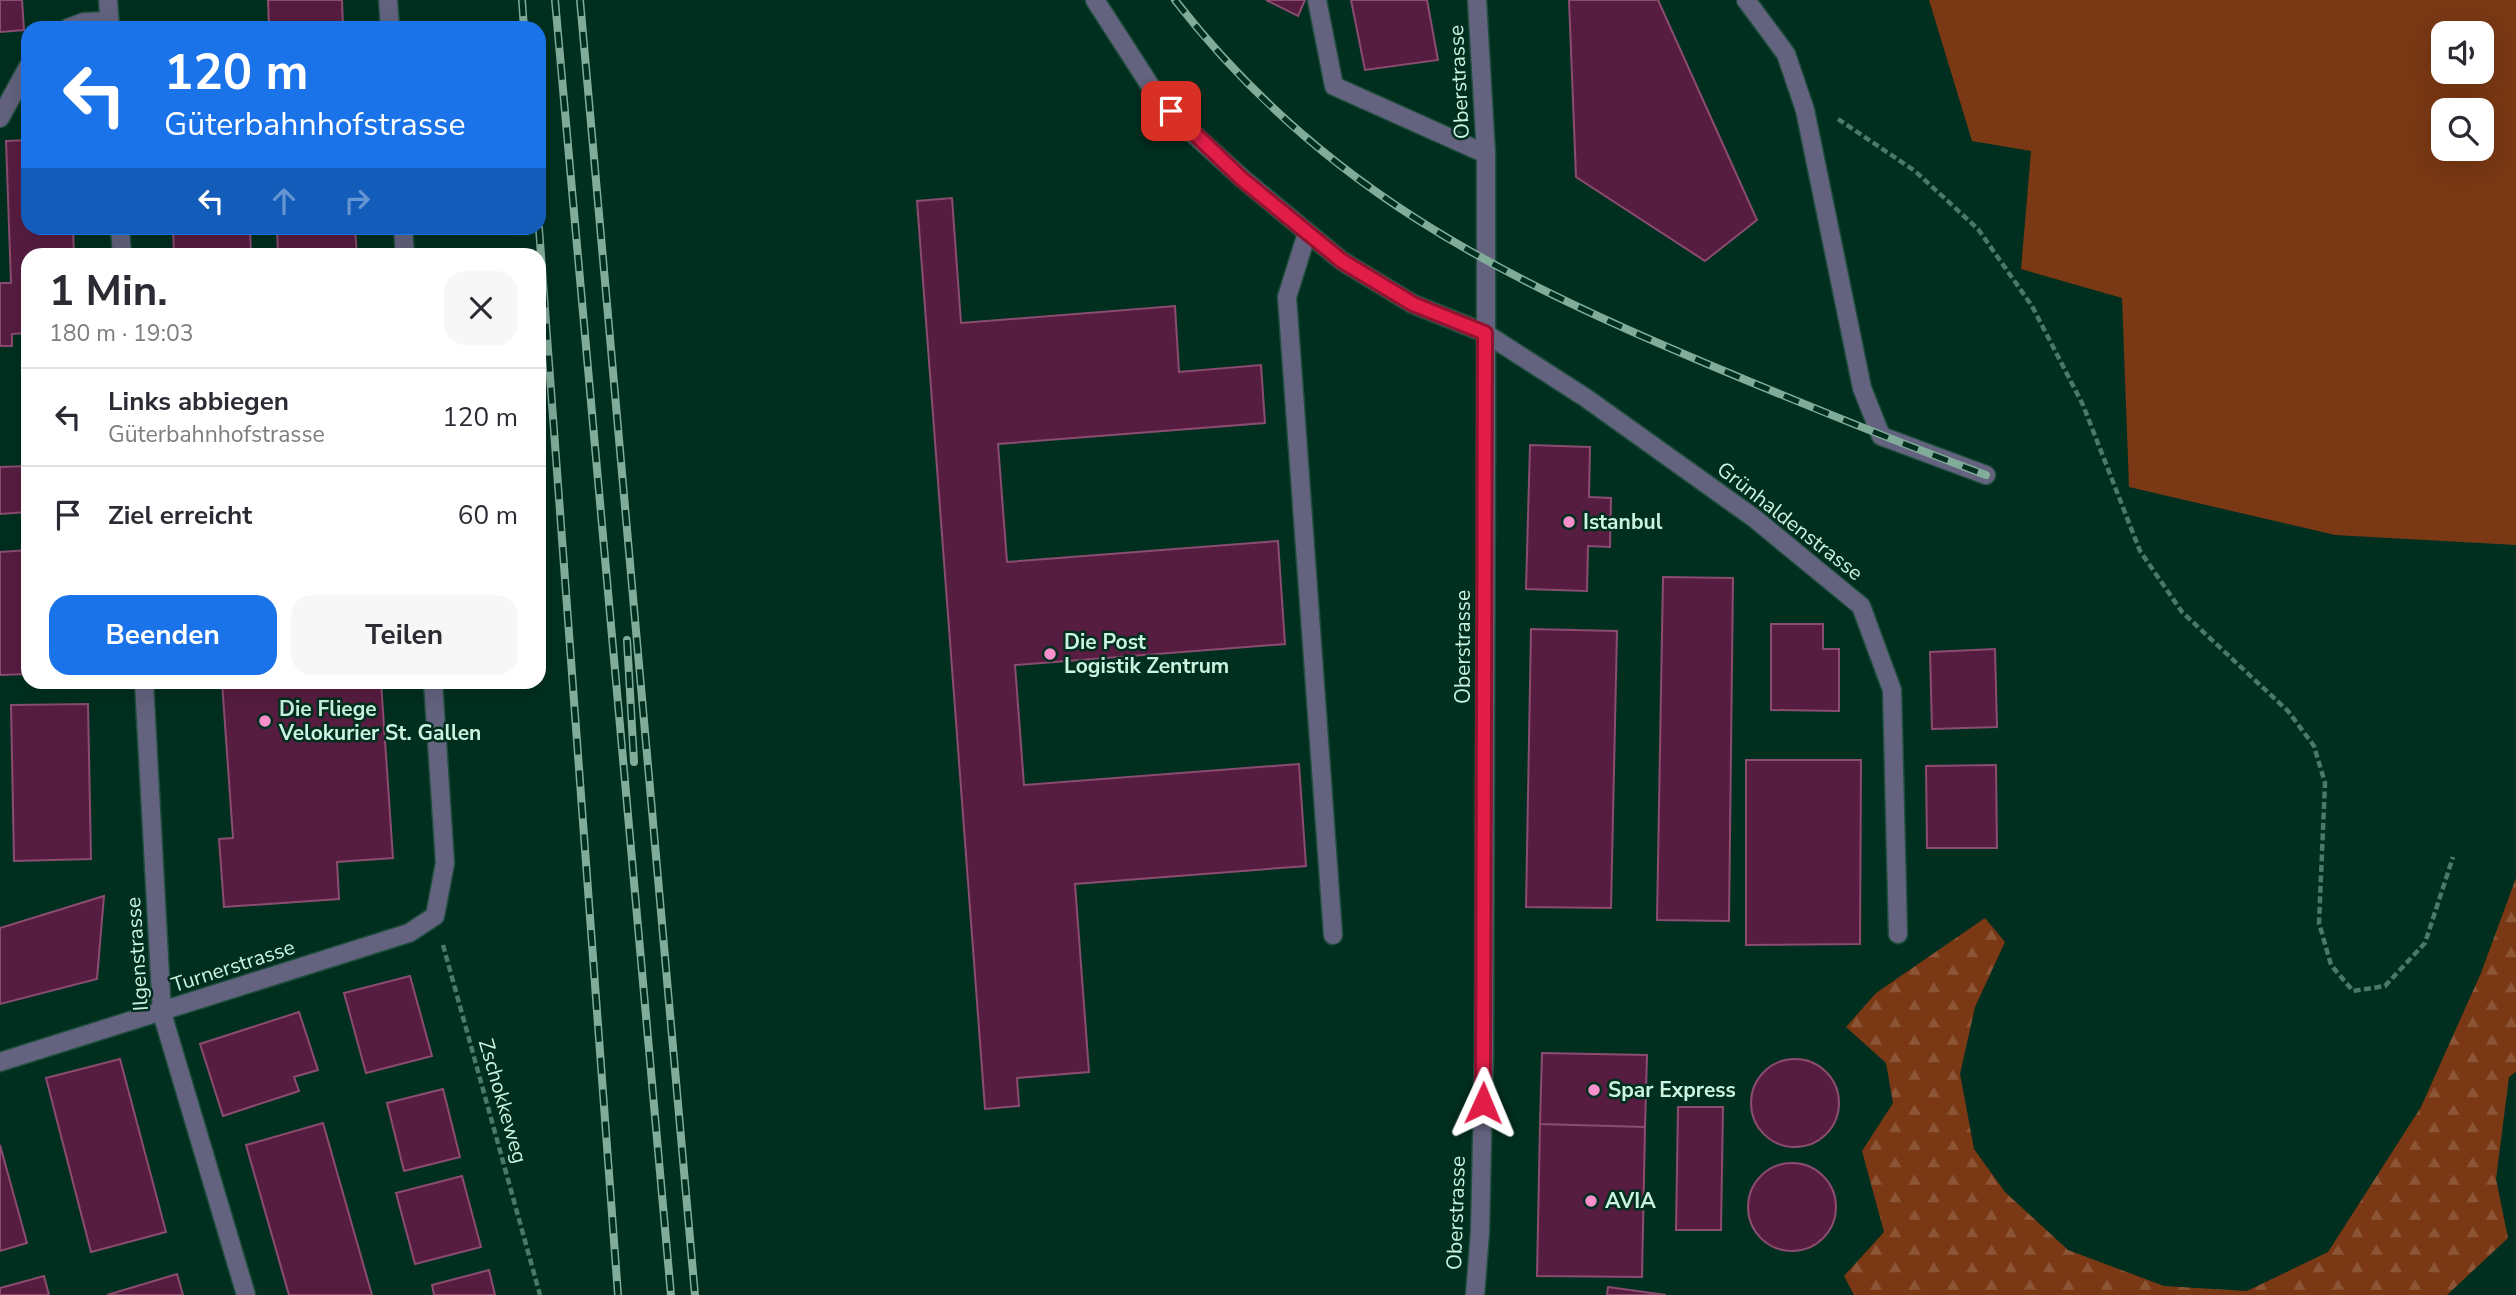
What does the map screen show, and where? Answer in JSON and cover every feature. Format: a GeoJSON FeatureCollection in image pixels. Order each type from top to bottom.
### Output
{"type":"FeatureCollection","features":[{"type":"Feature","properties":{"kind":"street"},"geometry":{"type":"LineString","coordinates":[[108,0],[110,21]]}},
{"type":"Feature","properties":{"kind":"street"},"geometry":{"type":"LineString","coordinates":[[388,0],[390,21]]}},
{"type":"Feature","properties":{"kind":"street","name":"Grünhaldenstrasse"},"geometry":{"type":"LineString","coordinates":[[1095,0],[1155,93],[1242,179],[1307,233],[1375,284],[1413,304],[1485,333],[1586,398],[1754,518],[1861,606],[1892,690],[1898,934]]}},
{"type":"Feature","properties":{"kind":"street"},"geometry":{"type":"LineString","coordinates":[[1317,0],[1334,86],[1486,154]]}},
{"type":"Feature","properties":{"kind":"street","name":"Oberstrasse"},"geometry":{"type":"LineString","coordinates":[[1475,1295],[1480,1232],[1484,1051],[1486,154],[1477,0]]}},
{"type":"Feature","properties":{"kind":"street"},"geometry":{"type":"LineString","coordinates":[[1746,0],[1786,54],[1805,110],[1862,388],[1881,436],[1986,475]]}},
{"type":"Feature","properties":{"kind":"street"},"geometry":{"type":"LineString","coordinates":[[0,118],[21,80]]}},
{"type":"Feature","properties":{"kind":"street"},"geometry":{"type":"LineString","coordinates":[[1307,233],[1287,297],[1334,935]]}},
{"type":"Feature","properties":{"kind":"street","name":"Ilgenstrasse"},"geometry":{"type":"LineString","coordinates":[[144,689],[162,1013],[246,1295]]}},
{"type":"Feature","properties":{"kind":"street"},"geometry":{"type":"LineString","coordinates":[[433,689],[445,863],[435,916]]}},
{"type":"Feature","properties":{"kind":"street","name":"Turnerstrasse"},"geometry":{"type":"LineString","coordinates":[[0,1062],[409,933],[435,916]]}},
{"type":"Feature","properties":{"kind":"path"},"geometry":{"type":"LineString","coordinates":[[1805,110],[1828,112],[1893,156],[1914,171],[1978,229],[2032,306],[2083,405],[2140,551],[2182,612],[2288,711],[2314,746],[2325,783],[2319,923],[2331,965],[2353,991],[2385,986],[2426,943],[2453,857]]}},
{"type":"Feature","properties":{"kind":"path","name":"Zschokkeweg"},"geometry":{"type":"LineString","coordinates":[[435,916],[540,1295]]}},
{"type":"Feature","properties":{"kind":"green space"},"geometry":{"type":"Polygon","coordinates":[[[1929,0],[2516,0],[2516,545],[2335,535],[2129,487],[2122,298],[2021,269],[2031,151],[1972,141],[1929,0]]]}},
{"type":"Feature","properties":{"kind":"green space"},"geometry":{"type":"Polygon","coordinates":[[[2516,878],[2516,1072],[2509,1077],[2496,1179],[2508,1238],[2447,1295],[1854,1295],[1844,1276],[1884,1232],[1862,1151],[1893,1103],[1886,1063],[1846,1027],[1876,993],[1985,918],[2005,942],[1975,1007],[1960,1074],[1974,1149],[2005,1192],[2068,1250],[2164,1286],[2247,1291],[2328,1252],[2421,1107],[2481,973],[2516,878]]]}},
{"type":"Feature","properties":{"kind":"building"},"geometry":{"type":"Polygon","coordinates":[[[0,0],[22,0],[21,30],[0,32],[0,0]]]}},
{"type":"Feature","properties":{"kind":"building"},"geometry":{"type":"Polygon","coordinates":[[[268,0],[342,0],[343,21],[269,21],[268,0]]]}},
{"type":"Feature","properties":{"kind":"building"},"geometry":{"type":"Polygon","coordinates":[[[1266,0],[1305,0],[1298,16],[1266,0]]]}},
{"type":"Feature","properties":{"kind":"building"},"geometry":{"type":"Polygon","coordinates":[[[1351,0],[1427,0],[1438,60],[1365,70],[1351,0]]]}},
{"type":"Feature","properties":{"kind":"building"},"geometry":{"type":"Polygon","coordinates":[[[1569,0],[1658,0],[1757,220],[1705,261],[1576,177],[1569,0]]]}},
{"type":"Feature","properties":{"kind":"building"},"geometry":{"type":"Polygon","coordinates":[[[21,140],[21,235],[73,235],[74,248],[21,248],[21,333],[12,334],[12,346],[0,346],[0,283],[11,283],[6,141],[21,140]]]}},
{"type":"Feature","properties":{"kind":"building","name":"Die Post Logistik Zentrum"},"geometry":{"type":"Polygon","coordinates":[[[952,198],[961,323],[1175,306],[1179,372],[1261,365],[1265,423],[998,444],[1007,562],[1278,541],[1285,644],[1015,665],[1024,785],[1299,764],[1306,866],[1075,884],[1089,1072],[1017,1078],[1019,1106],[985,1109],[917,201],[952,198]]]}},
{"type":"Feature","properties":{"kind":"building"},"geometry":{"type":"Polygon","coordinates":[[[173,235],[250,235],[251,248],[174,248],[173,235]]]}},
{"type":"Feature","properties":{"kind":"building"},"geometry":{"type":"Polygon","coordinates":[[[277,235],[356,235],[356,248],[278,248],[277,235]]]}},
{"type":"Feature","properties":{"kind":"building","name":"Istanbul"},"geometry":{"type":"Polygon","coordinates":[[[1530,445],[1590,447],[1589,497],[1611,498],[1610,547],[1588,546],[1587,591],[1526,589],[1530,445]]]}},
{"type":"Feature","properties":{"kind":"building"},"geometry":{"type":"Polygon","coordinates":[[[21,466],[21,512],[0,514],[0,467],[21,466]]]}},
{"type":"Feature","properties":{"kind":"building"},"geometry":{"type":"Polygon","coordinates":[[[21,550],[21,674],[0,675],[0,552],[21,550]]]}},
{"type":"Feature","properties":{"kind":"building"},"geometry":{"type":"Polygon","coordinates":[[[1663,577],[1733,578],[1729,921],[1657,920],[1663,577]]]}},
{"type":"Feature","properties":{"kind":"building"},"geometry":{"type":"Polygon","coordinates":[[[1771,624],[1823,624],[1823,649],[1839,649],[1839,711],[1771,710],[1771,624]]]}},
{"type":"Feature","properties":{"kind":"building"},"geometry":{"type":"Polygon","coordinates":[[[1531,629],[1617,631],[1611,908],[1526,907],[1531,629]]]}},
{"type":"Feature","properties":{"kind":"building"},"geometry":{"type":"Polygon","coordinates":[[[1995,649],[1997,727],[1932,729],[1930,652],[1995,649]]]}},
{"type":"Feature","properties":{"kind":"building"},"geometry":{"type":"Polygon","coordinates":[[[222,689],[381,689],[393,858],[337,862],[339,899],[224,907],[219,839],[233,838],[222,689]]]}},
{"type":"Feature","properties":{"kind":"building"},"geometry":{"type":"Polygon","coordinates":[[[88,704],[91,859],[14,861],[11,705],[88,704]]]}},
{"type":"Feature","properties":{"kind":"building"},"geometry":{"type":"Polygon","coordinates":[[[1746,760],[1861,760],[1860,944],[1746,945],[1746,760]]]}},
{"type":"Feature","properties":{"kind":"building"},"geometry":{"type":"Polygon","coordinates":[[[1996,765],[1997,848],[1927,848],[1926,766],[1996,765]]]}},
{"type":"Feature","properties":{"kind":"building"},"geometry":{"type":"Polygon","coordinates":[[[104,896],[97,979],[0,1004],[0,928],[104,896]]]}},
{"type":"Feature","properties":{"kind":"building"},"geometry":{"type":"Polygon","coordinates":[[[410,976],[432,1056],[366,1073],[344,993],[410,976]]]}},
{"type":"Feature","properties":{"kind":"building"},"geometry":{"type":"Polygon","coordinates":[[[299,1012],[318,1070],[294,1077],[299,1091],[223,1116],[200,1044],[299,1012]]]}},
{"type":"Feature","properties":{"kind":"building","name":"Spar Express"},"geometry":{"type":"Polygon","coordinates":[[[1542,1053],[1647,1055],[1645,1127],[1540,1124],[1542,1053]]]}},
{"type":"Feature","properties":{"kind":"building"},"geometry":{"type":"Polygon","coordinates":[[[120,1059],[166,1232],[91,1252],[46,1078],[120,1059]]]}},
{"type":"Feature","properties":{"kind":"building"},"geometry":{"type":"Polygon","coordinates":[[[1795,1059],[1812,1063],[1826,1072],[1835,1086],[1839,1103],[1835,1120],[1826,1134],[1812,1143],[1795,1147],[1778,1143],[1764,1134],[1755,1120],[1751,1103],[1755,1086],[1764,1072],[1778,1063],[1795,1059]]]}},
{"type":"Feature","properties":{"kind":"building"},"geometry":{"type":"Polygon","coordinates":[[[443,1089],[460,1157],[404,1171],[387,1103],[443,1089]]]}},
{"type":"Feature","properties":{"kind":"building"},"geometry":{"type":"Polygon","coordinates":[[[1678,1107],[1723,1107],[1721,1230],[1676,1230],[1678,1107]]]}},
{"type":"Feature","properties":{"kind":"building"},"geometry":{"type":"Polygon","coordinates":[[[323,1123],[372,1295],[289,1295],[246,1145],[323,1123]]]}},
{"type":"Feature","properties":{"kind":"building","name":"AVIA"},"geometry":{"type":"Polygon","coordinates":[[[1540,1124],[1645,1127],[1642,1277],[1537,1276],[1540,1124]]]}},
{"type":"Feature","properties":{"kind":"building"},"geometry":{"type":"Polygon","coordinates":[[[0,1145],[27,1243],[0,1251],[0,1145]]]}},
{"type":"Feature","properties":{"kind":"building"},"geometry":{"type":"Polygon","coordinates":[[[1792,1163],[1817,1170],[1829,1182],[1836,1207],[1829,1232],[1817,1244],[1792,1251],[1767,1244],[1755,1232],[1748,1207],[1755,1182],[1767,1170],[1792,1163]]]}},
{"type":"Feature","properties":{"kind":"building"},"geometry":{"type":"Polygon","coordinates":[[[462,1176],[481,1247],[415,1264],[396,1193],[462,1176]]]}},
{"type":"Feature","properties":{"kind":"building"},"geometry":{"type":"Polygon","coordinates":[[[489,1270],[495,1295],[434,1295],[432,1285],[489,1270]]]}},
{"type":"Feature","properties":{"kind":"building"},"geometry":{"type":"Polygon","coordinates":[[[177,1274],[183,1295],[107,1295],[177,1274]]]}},
{"type":"Feature","properties":{"kind":"building"},"geometry":{"type":"Polygon","coordinates":[[[44,1276],[49,1295],[0,1295],[0,1288],[44,1276]]]}},
{"type":"Feature","properties":{"kind":"building"},"geometry":{"type":"Polygon","coordinates":[[[1608,1287],[1666,1295],[1607,1295],[1608,1287]]]}},
{"type":"Feature","properties":{"kind":"railway"},"geometry":{"type":"LineString","coordinates":[[522,0],[524,21]]}},
{"type":"Feature","properties":{"kind":"railway"},"geometry":{"type":"LineString","coordinates":[[555,0],[671,1295]]}},
{"type":"Feature","properties":{"kind":"railway"},"geometry":{"type":"LineString","coordinates":[[580,0],[695,1295]]}},
{"type":"Feature","properties":{"kind":"railway"},"geometry":{"type":"LineString","coordinates":[[1175,0],[1230,65],[1289,122],[1350,173],[1415,218],[1483,258],[1628,330],[1986,475]]}},
{"type":"Feature","properties":{"kind":"railway"},"geometry":{"type":"LineString","coordinates":[[540,235],[540,248]]}},
{"type":"Feature","properties":{"kind":"railway"},"geometry":{"type":"LineString","coordinates":[[546,323],[618,1295]]}},
{"type":"Feature","properties":{"kind":"railway"},"geometry":{"type":"LineString","coordinates":[[627,640],[634,762]]}},
{"type":"Feature","properties":{"kind":"place","name":"Istanbul"},"geometry":{"type":"Point","coordinates":[1569,522]}},
{"type":"Feature","properties":{"kind":"place","name":"Die Post Logistik Zentrum"},"geometry":{"type":"Point","coordinates":[1050,654]}},
{"type":"Feature","properties":{"kind":"place","name":"Die Fliege Velokurier St. Gallen"},"geometry":{"type":"Point","coordinates":[265,721]}},
{"type":"Feature","properties":{"kind":"place","name":"Spar Express"},"geometry":{"type":"Point","coordinates":[1594,1090]}},
{"type":"Feature","properties":{"kind":"place","name":"AVIA"},"geometry":{"type":"Point","coordinates":[1591,1201]}},
{"type":"Feature","properties":{"kind":"route"},"geometry":{"type":"LineString","coordinates":[[1171,111],[1242,179],[1342,261],[1375,284],[1413,304],[1485,333],[1483,1103]]}}]}
